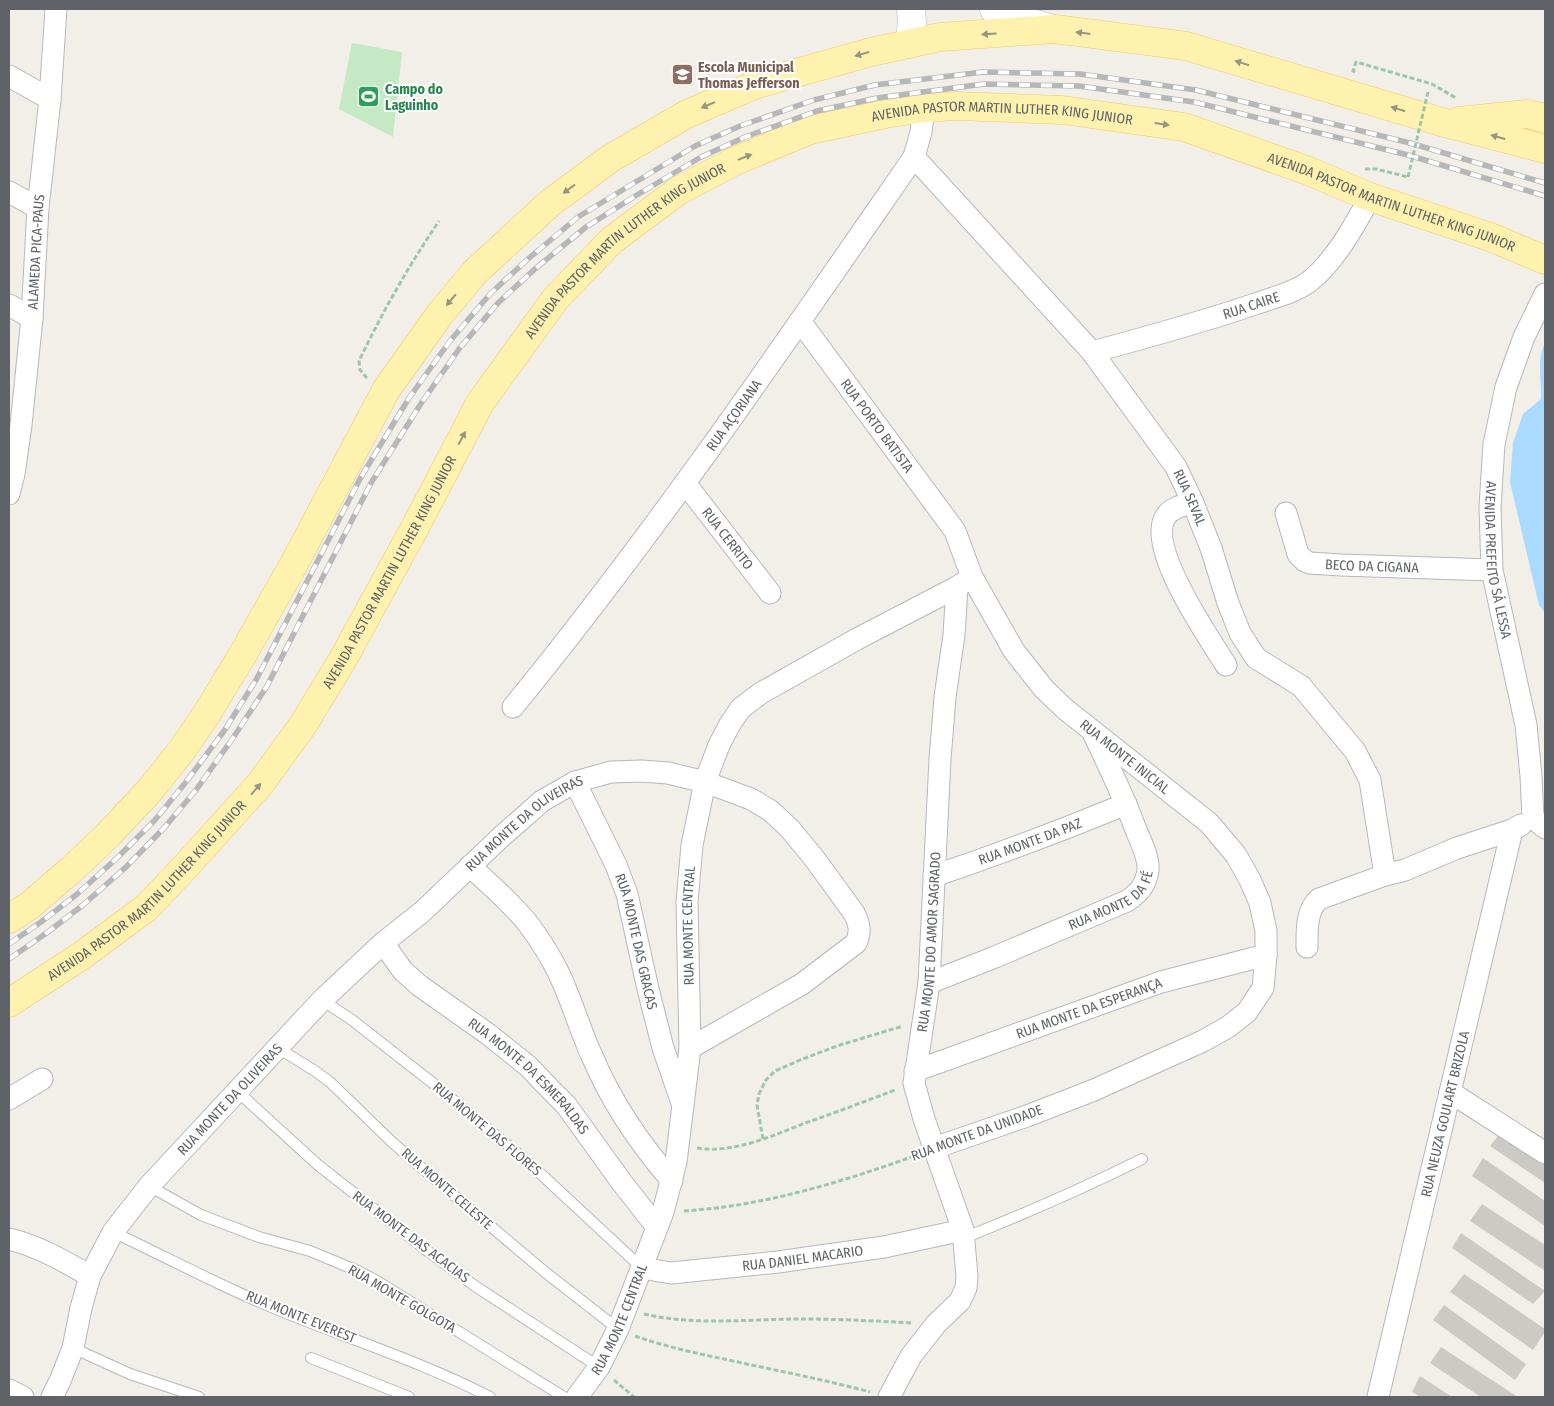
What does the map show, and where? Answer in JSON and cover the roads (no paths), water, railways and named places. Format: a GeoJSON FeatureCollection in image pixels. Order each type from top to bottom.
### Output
{"type":"FeatureCollection","features":[{"type":"Feature","properties":{"kind":"main road"},"geometry":{"type":"LineString","coordinates":[[9,919],[29,906],[72,870],[108,836],[151,789],[182,750],[243,654],[295,562],[386,390],[440,314],[475,272],[550,203],[611,158],[687,114],[757,84],[870,52],[940,38],[1055,29],[1186,46],[1445,123],[1545,149]]}},
{"type":"Feature","properties":{"kind":"main road","name":"AVENIDA PASTOR MARTIN LUTHER KING JUNIOR"},"geometry":{"type":"LineString","coordinates":[[9,1002],[81,956],[146,908],[260,784],[303,725],[343,659],[420,520],[480,403],[556,298],[612,240],[678,191],[733,162],[810,130],[885,114],[924,108],[956,106],[1062,110],[1184,127],[1306,170],[1370,197],[1490,238],[1545,260]]}},
{"type":"Feature","properties":{"kind":"main road"},"geometry":{"type":"LineString","coordinates":[[1445,123],[1527,114],[1545,118]]}},
{"type":"Feature","properties":{"kind":"street","name":"ALAMEDA PICA-PAUS"},"geometry":{"type":"LineString","coordinates":[[9,494],[14,474],[15,421],[32,318],[38,208],[50,99],[56,9]]}},
{"type":"Feature","properties":{"kind":"street"},"geometry":{"type":"LineString","coordinates":[[909,44],[912,23],[910,9]]}},
{"type":"Feature","properties":{"kind":"street"},"geometry":{"type":"LineString","coordinates":[[994,9],[1025,21],[1055,29]]}},
{"type":"Feature","properties":{"kind":"street"},"geometry":{"type":"LineString","coordinates":[[9,76],[50,99]]}},
{"type":"Feature","properties":{"kind":"street","name":"RUA AÇORIANA"},"geometry":{"type":"LineString","coordinates":[[513,707],[567,641],[685,483],[914,157],[924,108]]}},
{"type":"Feature","properties":{"kind":"street","name":"RUA SEVAL"},"geometry":{"type":"LineString","coordinates":[[914,157],[1092,352],[1176,467],[1211,548],[1228,603],[1240,632],[1256,658],[1301,686],[1355,751],[1370,780],[1385,874]]}},
{"type":"Feature","properties":{"kind":"street"},"geometry":{"type":"LineString","coordinates":[[9,192],[38,208]]}},
{"type":"Feature","properties":{"kind":"street","name":"RUA CAIRE"},"geometry":{"type":"LineString","coordinates":[[1092,352],[1229,314],[1289,292],[1310,281],[1330,260],[1354,228],[1370,197]]}},
{"type":"Feature","properties":{"kind":"street","name":"AVENIDA PREFEITO SÁ LESSA"},"geometry":{"type":"LineString","coordinates":[[1539,823],[1531,776],[1526,725],[1492,570],[1490,507],[1494,444],[1506,387],[1524,337],[1545,294]]}},
{"type":"Feature","properties":{"kind":"street"},"geometry":{"type":"LineString","coordinates":[[9,305],[32,318]]}},
{"type":"Feature","properties":{"kind":"street","name":"RUA PORTO BATISTA"},"geometry":{"type":"LineString","coordinates":[[800,321],[955,531]]}},
{"type":"Feature","properties":{"kind":"street","name":"RUA CERRITO"},"geometry":{"type":"LineString","coordinates":[[685,483],[770,593]]}},
{"type":"Feature","properties":{"kind":"street"},"geometry":{"type":"LineString","coordinates":[[1193,503],[1168,512],[1164,518],[1161,537],[1165,555],[1191,610],[1226,665]]}},
{"type":"Feature","properties":{"kind":"street","name":"BECO DA CIGANA"},"geometry":{"type":"LineString","coordinates":[[1286,513],[1298,554],[1310,563],[1341,566],[1492,570]]}},
{"type":"Feature","properties":{"kind":"street","name":"RUA MONTE INICIAL"},"geometry":{"type":"LineString","coordinates":[[955,531],[964,582],[1044,689],[1065,709],[1208,823],[1236,855],[1260,903],[1266,931],[1263,988]]}},
{"type":"Feature","properties":{"kind":"street","name":"RUA MONTE CENTRAL"},"geometry":{"type":"LineString","coordinates":[[577,1397],[599,1367],[622,1320],[672,1180],[679,1144],[690,1048],[688,902],[692,845],[705,782],[730,724],[741,708],[761,692],[964,582]]}},
{"type":"Feature","properties":{"kind":"street","name":"RUA MONTE DO AMOR SAGRADO"},"geometry":{"type":"LineString","coordinates":[[883,1396],[936,1324],[960,1300],[966,1288],[967,1260],[963,1234],[924,1119],[915,1077],[928,983],[940,759],[946,697],[954,635],[964,582]]}},
{"type":"Feature","properties":{"kind":"street","name":"RUA MONTE DA FÉ"},"geometry":{"type":"LineString","coordinates":[[928,983],[1080,922],[1127,901],[1145,883],[1148,868],[1145,853],[1126,804],[1092,729]]}},
{"type":"Feature","properties":{"kind":"street","name":"RUA MONTE DA OLIVEIRAS"},"geometry":{"type":"LineString","coordinates":[[52,1397],[73,1348],[90,1276],[113,1232],[148,1186],[322,1000],[383,943],[422,912],[542,801],[575,782],[611,772],[642,771],[668,773],[705,782],[751,799],[771,810],[784,823],[814,858],[859,923],[860,934],[856,943],[802,984],[690,1048]]}},
{"type":"Feature","properties":{"kind":"street","name":"RUA MONTE DAS GRACAS"},"geometry":{"type":"LineString","coordinates":[[575,782],[616,865],[627,894],[663,1048],[684,1107]]}},
{"type":"Feature","properties":{"kind":"street","name":"RUA MONTE DA PAZ"},"geometry":{"type":"LineString","coordinates":[[934,876],[1067,829],[1126,804]]}},
{"type":"Feature","properties":{"kind":"street"},"geometry":{"type":"LineString","coordinates":[[1306,947],[1310,912],[1319,899],[1385,874],[1405,870],[1457,848],[1539,823]]}},
{"type":"Feature","properties":{"kind":"street","name":"RUA NEUZA GOULART BRIZOLA"},"geometry":{"type":"LineString","coordinates":[[1378,1397],[1512,830]]}},
{"type":"Feature","properties":{"kind":"street"},"geometry":{"type":"LineString","coordinates":[[470,866],[506,899],[530,926],[555,965],[591,1054],[612,1098],[653,1160],[672,1180]]}},
{"type":"Feature","properties":{"kind":"street","name":"RUA MONTE DA ESMERALDAS"},"geometry":{"type":"LineString","coordinates":[[383,943],[403,970],[420,986],[488,1034],[528,1066],[566,1105],[623,1184],[659,1219]]}},
{"type":"Feature","properties":{"kind":"street","name":"RUA MONTE DA ESPERANÇA"},"geometry":{"type":"LineString","coordinates":[[915,1077],[1161,982],[1266,955]]}},
{"type":"Feature","properties":{"kind":"street","name":"RUA MONTE DA UNIDADE"},"geometry":{"type":"LineString","coordinates":[[934,1148],[1027,1116],[1085,1093],[1203,1041],[1228,1027],[1247,1012],[1263,988]]}},
{"type":"Feature","properties":{"kind":"street"},"geometry":{"type":"LineString","coordinates":[[9,1099],[42,1079]]}},
{"type":"Feature","properties":{"kind":"street"},"geometry":{"type":"LineString","coordinates":[[1450,1092],[1545,1153]]}},
{"type":"Feature","properties":{"kind":"street","name":"RUA DANIEL MACARIO"},"geometry":{"type":"LineString","coordinates":[[642,1268],[671,1273],[778,1262],[963,1234]]}},
{"type":"Feature","properties":{"kind":"street"},"geometry":{"type":"LineString","coordinates":[[9,1239],[25,1243],[55,1256],[90,1276]]}},
{"type":"Feature","properties":{"kind":"street"},"geometry":{"type":"LineString","coordinates":[[9,1390],[23,1397]]}},
{"type":"Feature","properties":{"kind":"lane","name":"RUA MONTE DAS FLORES"},"geometry":{"type":"LineString","coordinates":[[322,1000],[352,1020],[434,1084],[528,1162],[642,1268]]}},
{"type":"Feature","properties":{"kind":"lane","name":"RUA MONTE CELESTE"},"geometry":{"type":"LineString","coordinates":[[278,1048],[330,1082],[393,1143],[544,1272],[622,1320]]}},
{"type":"Feature","properties":{"kind":"lane","name":"RUA MONTE DAS ACACIAS"},"geometry":{"type":"LineString","coordinates":[[237,1091],[318,1165],[429,1252],[475,1286],[599,1367]]}},
{"type":"Feature","properties":{"kind":"lane","name":"RUA DANIEL MACARIO"},"geometry":{"type":"LineString","coordinates":[[963,1234],[1053,1201],[1142,1159]]}},
{"type":"Feature","properties":{"kind":"lane","name":"RUA MONTE GOLGOTA"},"geometry":{"type":"LineString","coordinates":[[148,1186],[201,1214],[259,1236],[310,1251],[358,1271],[564,1397]]}},
{"type":"Feature","properties":{"kind":"lane","name":"RUA MONTE EVEREST"},"geometry":{"type":"LineString","coordinates":[[113,1232],[261,1302],[407,1358],[490,1397]]}},
{"type":"Feature","properties":{"kind":"lane"},"geometry":{"type":"LineString","coordinates":[[73,1348],[130,1374],[199,1397]]}},
{"type":"Feature","properties":{"kind":"lane"},"geometry":{"type":"LineString","coordinates":[[311,1358],[409,1397]]}},
{"type":"Feature","properties":{"kind":"water"},"geometry":{"type":"Polygon","coordinates":[[[1545,343],[1545,613],[1539,605],[1510,482],[1513,443],[1523,414],[1541,399],[1540,363],[1545,343]]]}},
{"type":"Feature","properties":{"kind":"railway"},"geometry":{"type":"LineString","coordinates":[[9,944],[76,895],[117,858],[155,820],[224,731],[256,680],[361,477],[409,398],[450,341],[490,294],[578,217],[695,146],[740,126],[814,100],[875,85],[983,72],[1080,74],[1196,90],[1410,143],[1545,183]]}},
{"type":"Feature","properties":{"kind":"railway"},"geometry":{"type":"LineString","coordinates":[[9,959],[83,905],[126,867],[164,828],[196,790],[267,686],[371,483],[420,405],[459,349],[498,303],[536,268],[586,227],[701,157],[745,137],[817,111],[877,98],[984,84],[1079,86],[1194,102],[1408,155],[1545,196]]}},
{"type":"Feature","properties":{"kind":"place","name":"Escola Municipal Thomas Jefferson"},"geometry":{"type":"Point","coordinates":[682,75]}},
{"type":"Feature","properties":{"kind":"place","name":"Campo do Laguinho"},"geometry":{"type":"Point","coordinates":[369,97]}}]}
